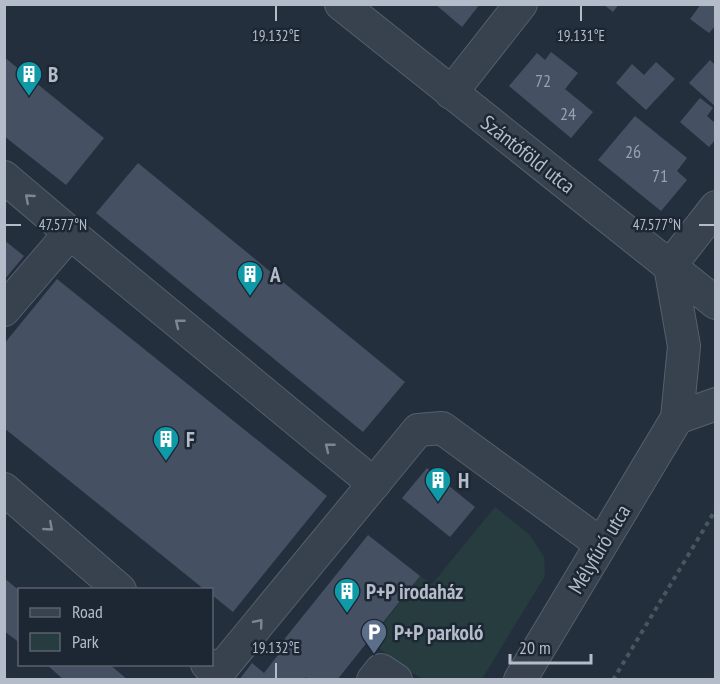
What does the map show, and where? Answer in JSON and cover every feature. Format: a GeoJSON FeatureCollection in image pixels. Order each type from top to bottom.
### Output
{"type":"FeatureCollection","features":[{"type":"Feature","properties":{"kind":"street","name":"Szántóföld utca"},"geometry":{"type":"LineString","coordinates":[[341,4],[716,303]]}},
{"type":"Feature","properties":{"kind":"street"},"geometry":{"type":"LineString","coordinates":[[451,93],[521,4]]}},
{"type":"Feature","properties":{"kind":"street"},"geometry":{"type":"LineString","coordinates":[[4,177],[374,484]]}},
{"type":"Feature","properties":{"kind":"street"},"geometry":{"type":"LineString","coordinates":[[670,266],[716,207]]}},
{"type":"Feature","properties":{"kind":"street"},"geometry":{"type":"LineString","coordinates":[[4,310],[70,233]]}},
{"type":"Feature","properties":{"kind":"street","name":"Mélyfúró utca"},"geometry":{"type":"LineString","coordinates":[[520,680],[677,418],[684,346],[670,266]]}},
{"type":"Feature","properties":{"kind":"street"},"geometry":{"type":"LineString","coordinates":[[677,418],[716,404]]}},
{"type":"Feature","properties":{"kind":"street"},"geometry":{"type":"LineString","coordinates":[[212,673],[418,430],[442,428],[601,544]]}},
{"type":"Feature","properties":{"kind":"street"},"geometry":{"type":"LineString","coordinates":[[4,489],[118,588]]}},
{"type":"Feature","properties":{"kind":"street"},"geometry":{"type":"LineString","coordinates":[[373,680],[381,670],[396,680]]}},
{"type":"Feature","properties":{"kind":"path"},"geometry":{"type":"LineString","coordinates":[[613,680],[716,509]]}},
{"type":"Feature","properties":{"kind":"green space"},"geometry":{"type":"Polygon","coordinates":[[[495,507],[529,534],[544,557],[545,576],[482,679],[423,679],[407,670],[370,641],[420,576],[432,584],[495,507]]]}},
{"type":"Feature","properties":{"kind":"building"},"geometry":{"type":"Polygon","coordinates":[[[435,4],[480,4],[462,27],[435,4]]]}},
{"type":"Feature","properties":{"kind":"building"},"geometry":{"type":"Polygon","coordinates":[[[603,4],[619,4],[613,12],[603,4]]]}},
{"type":"Feature","properties":{"kind":"building"},"geometry":{"type":"Polygon","coordinates":[[[701,4],[716,4],[716,25],[709,33],[690,19],[701,4]]]}},
{"type":"Feature","properties":{"kind":"building"},"geometry":{"type":"Polygon","coordinates":[[[551,52],[578,73],[565,89],[593,112],[571,138],[509,86],[537,53],[545,60],[551,52]]]}},
{"type":"Feature","properties":{"kind":"building","name":"B"},"geometry":{"type":"Polygon","coordinates":[[[4,57],[104,138],[66,185],[4,136],[4,57]]]}},
{"type":"Feature","properties":{"kind":"building"},"geometry":{"type":"Polygon","coordinates":[[[710,60],[716,66],[716,107],[689,83],[710,60]]]}},
{"type":"Feature","properties":{"kind":"building"},"geometry":{"type":"Polygon","coordinates":[[[656,62],[675,79],[646,110],[616,83],[632,64],[644,75],[656,62]]]}},
{"type":"Feature","properties":{"kind":"building"},"geometry":{"type":"Polygon","coordinates":[[[700,98],[713,108],[707,116],[716,124],[716,139],[709,147],[680,122],[700,98]]]}},
{"type":"Feature","properties":{"kind":"building"},"geometry":{"type":"Polygon","coordinates":[[[635,116],[687,158],[677,171],[687,180],[661,211],[598,160],[635,116]]]}},
{"type":"Feature","properties":{"kind":"building","name":"A"},"geometry":{"type":"Polygon","coordinates":[[[138,163],[405,382],[363,432],[96,213],[138,163]]]}},
{"type":"Feature","properties":{"kind":"building"},"geometry":{"type":"Polygon","coordinates":[[[4,240],[24,256],[4,280],[4,240]]]}},
{"type":"Feature","properties":{"kind":"building","name":"F"},"geometry":{"type":"Polygon","coordinates":[[[57,279],[327,496],[233,612],[213,596],[213,588],[203,588],[4,428],[4,344],[57,279]]]}},
{"type":"Feature","properties":{"kind":"building","name":"H"},"geometry":{"type":"Polygon","coordinates":[[[427,468],[475,507],[450,537],[402,498],[427,468]]]}},
{"type":"Feature","properties":{"kind":"building","name":"P+P irodaház"},"geometry":{"type":"Polygon","coordinates":[[[368,535],[420,576],[337,680],[309,680],[306,677],[304,680],[239,680],[252,663],[264,673],[278,655],[274,652],[368,535]]]}},
{"type":"Feature","properties":{"kind":"building"},"geometry":{"type":"Polygon","coordinates":[[[4,578],[18,589],[18,642],[4,631],[4,578]]]}},
{"type":"Feature","properties":{"kind":"building"},"geometry":{"type":"Polygon","coordinates":[[[48,666],[111,666],[128,680],[64,680],[48,666]]]}},
{"type":"Feature","properties":{"kind":"place","name":"B"},"geometry":{"type":"Point","coordinates":[29,97]}},
{"type":"Feature","properties":{"kind":"place","name":"A"},"geometry":{"type":"Point","coordinates":[250,297]}},
{"type":"Feature","properties":{"kind":"place","name":"F"},"geometry":{"type":"Point","coordinates":[166,462]}},
{"type":"Feature","properties":{"kind":"place","name":"H"},"geometry":{"type":"Point","coordinates":[438,503]}},
{"type":"Feature","properties":{"kind":"place","name":"P+P irodaház"},"geometry":{"type":"Point","coordinates":[347,614]}},
{"type":"Feature","properties":{"kind":"place","name":"P+P parkoló"},"geometry":{"type":"Point","coordinates":[374,655]}}]}
